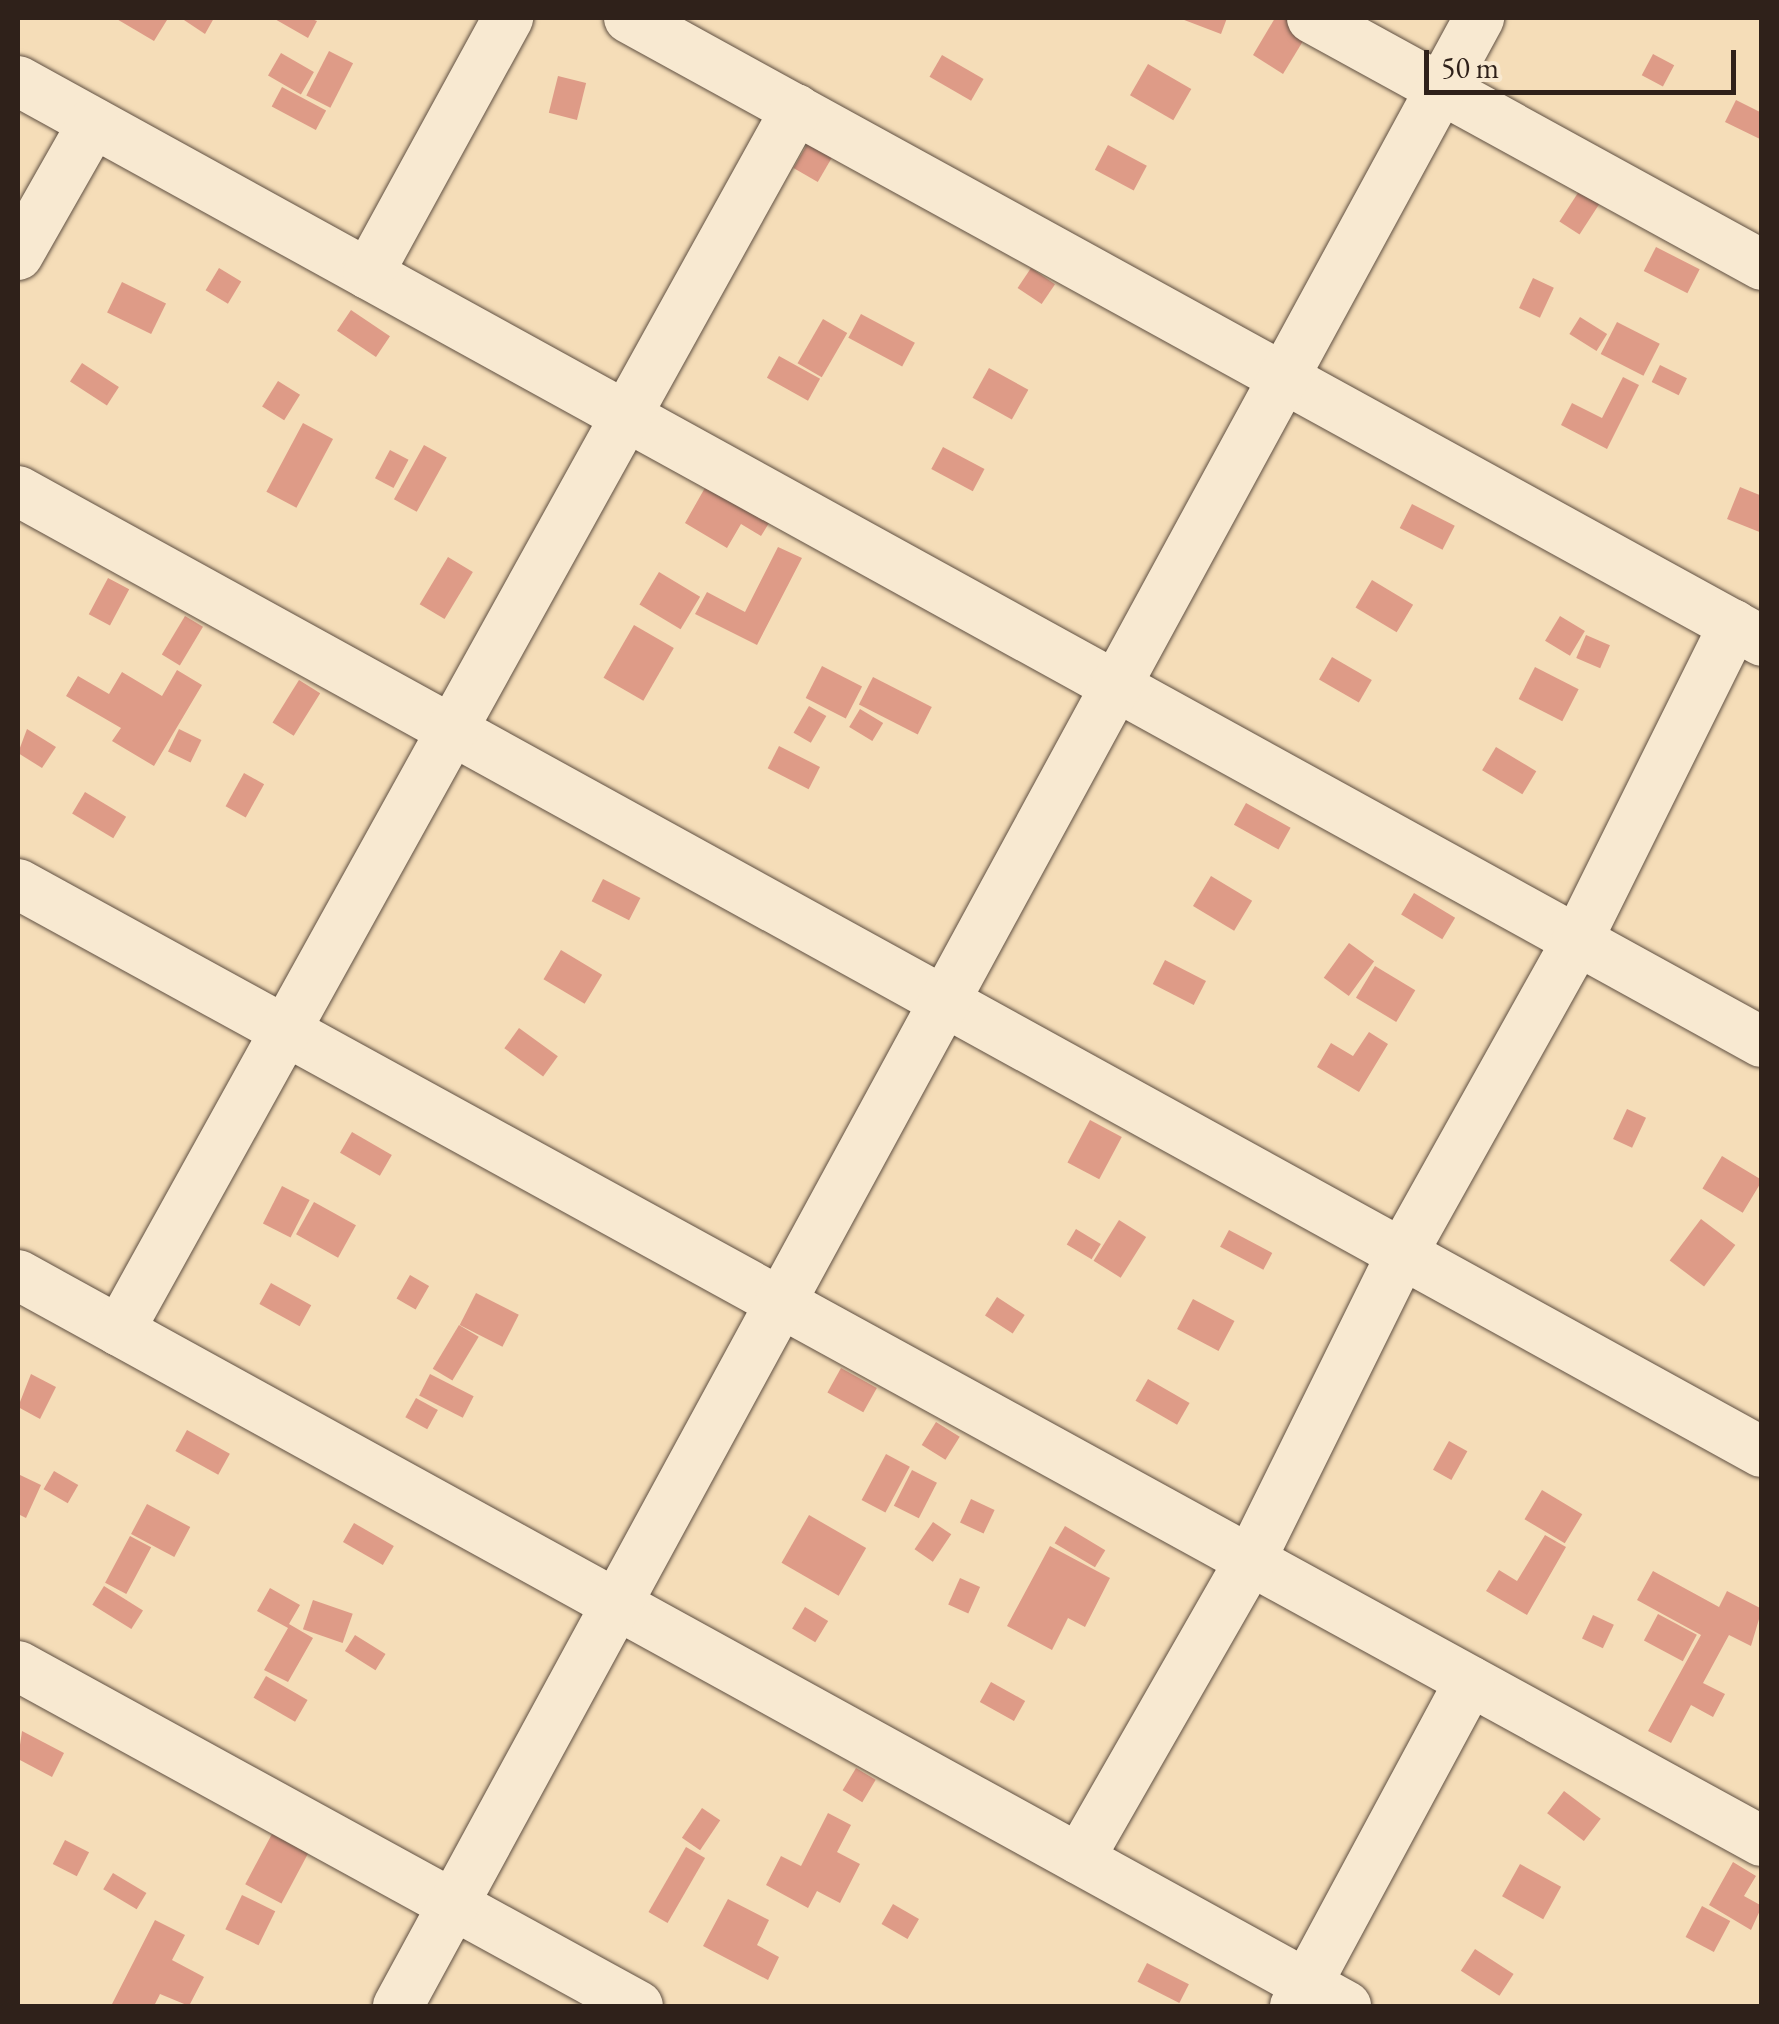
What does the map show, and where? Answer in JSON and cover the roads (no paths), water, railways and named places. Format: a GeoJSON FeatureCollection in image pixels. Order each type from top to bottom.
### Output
{"type":"FeatureCollection","features":[{"type":"Feature","properties":{"kind":"street"},"geometry":{"type":"LineString","coordinates":[[368,274],[508,18]]}},
{"type":"Feature","properties":{"kind":"street"},"geometry":{"type":"LineString","coordinates":[[629,18],[1748,633],[1402,1254],[1250,1561],[1079,1859]]}},
{"type":"Feature","properties":{"kind":"street"},"geometry":{"type":"LineString","coordinates":[[1312,18],[1762,265]]}},
{"type":"Feature","properties":{"kind":"street"},"geometry":{"type":"LineString","coordinates":[[398,2006],[944,1001],[1119,688],[1283,377],[1480,18]]}},
{"type":"Feature","properties":{"kind":"street"},"geometry":{"type":"LineString","coordinates":[[18,81],[1762,1042]]}},
{"type":"Feature","properties":{"kind":"street"},"geometry":{"type":"LineString","coordinates":[[119,1331],[796,110]]}},
{"type":"Feature","properties":{"kind":"street"},"geometry":{"type":"LineString","coordinates":[[18,255],[93,123]]}},
{"type":"Feature","properties":{"kind":"street"},"geometry":{"type":"LineString","coordinates":[[18,491],[1762,1452]]}},
{"type":"Feature","properties":{"kind":"street"},"geometry":{"type":"LineString","coordinates":[[21,894],[285,1030],[1762,1841]]}},
{"type":"Feature","properties":{"kind":"street"},"geometry":{"type":"LineString","coordinates":[[18,1275],[1079,1859],[1316,1999],[1470,1681]]}},
{"type":"Feature","properties":{"kind":"street"},"geometry":{"type":"LineString","coordinates":[[18,1666],[638,2006]]}}]}
